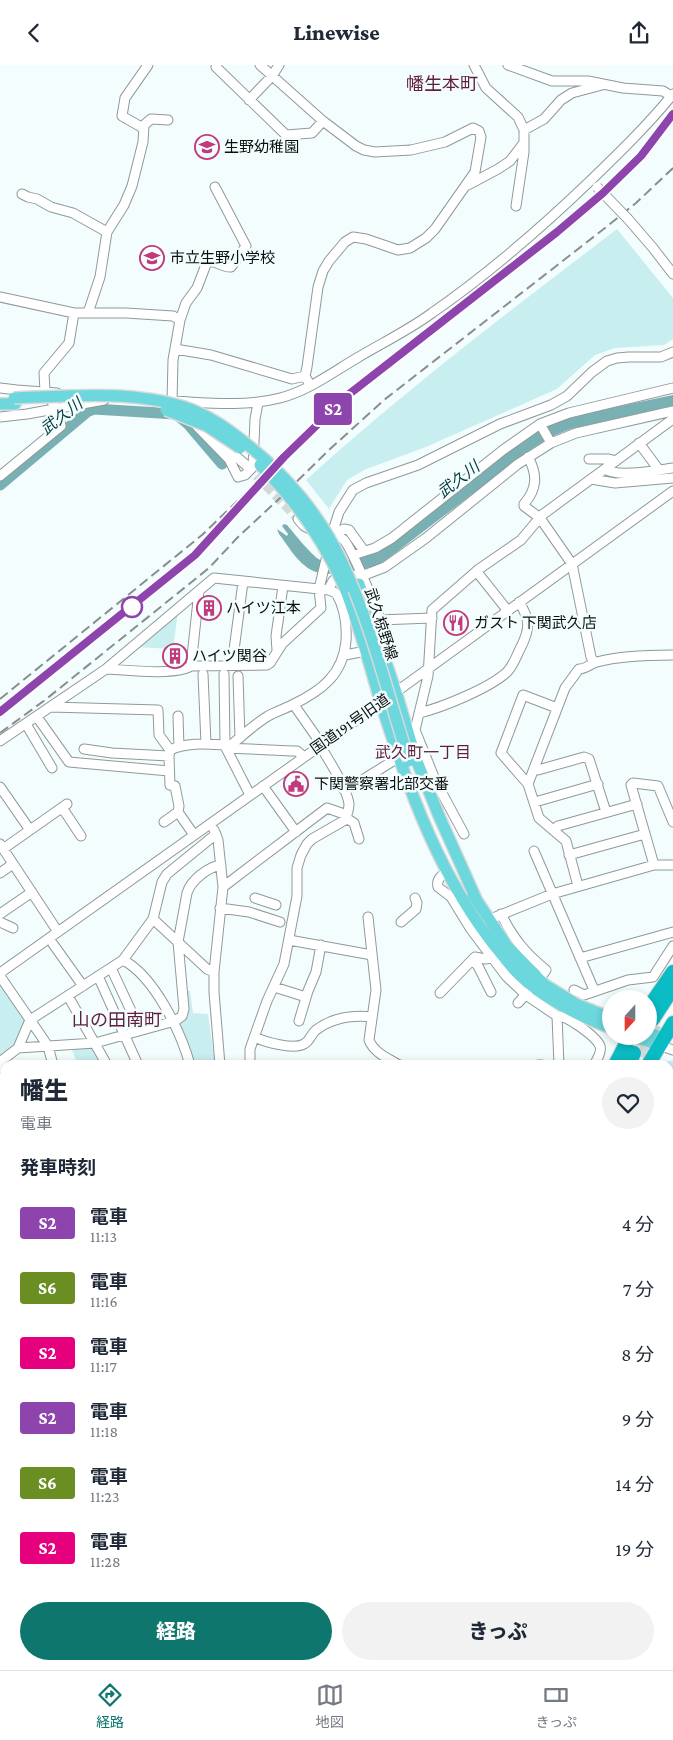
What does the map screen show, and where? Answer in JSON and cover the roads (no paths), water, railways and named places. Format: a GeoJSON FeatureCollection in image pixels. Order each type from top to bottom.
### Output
{"type":"FeatureCollection","features":[{"type":"Feature","properties":{"kind":"highway"},"geometry":{"type":"LineString","coordinates":[[639,1060],[665,1041],[659,1018],[673,972]]}},
{"type":"Feature","properties":{"kind":"highway"},"geometry":{"type":"LineString","coordinates":[[659,1018],[673,989]]}},
{"type":"Feature","properties":{"kind":"highway"},"geometry":{"type":"LineString","coordinates":[[659,1018],[673,1004]]}},
{"type":"Feature","properties":{"kind":"highway"},"geometry":{"type":"LineString","coordinates":[[618,1060],[626,1045]]}},
{"type":"Feature","properties":{"kind":"main road"},"geometry":{"type":"LineString","coordinates":[[76,399],[138,394],[162,396],[191,403],[227,420],[267,451],[304,489],[361,577],[396,692],[412,731],[416,759],[477,901]]}},
{"type":"Feature","properties":{"kind":"main road","name":"武久椋野線"},"geometry":{"type":"LineString","coordinates":[[0,397],[15,401]]}},
{"type":"Feature","properties":{"kind":"main road","name":"武久椋野線"},"geometry":{"type":"LineString","coordinates":[[0,404],[15,401],[76,399],[133,402],[184,411],[206,420],[243,441],[292,487],[320,523],[340,559],[362,612],[409,761],[442,844],[497,957],[560,1005],[602,1025]]}},
{"type":"Feature","properties":{"kind":"main road"},"geometry":{"type":"LineString","coordinates":[[76,399],[133,405],[167,411],[197,421],[231,441],[256,461],[293,500],[320,538],[344,588],[412,790],[448,871],[497,957]]}},
{"type":"Feature","properties":{"kind":"main road","name":"武久椋野線"},"geometry":{"type":"LineString","coordinates":[[442,844],[466,887],[515,955],[545,985],[576,1004],[602,1014]]}},
{"type":"Feature","properties":{"kind":"street"},"geometry":{"type":"LineString","coordinates":[[143,128],[122,117],[125,98],[148,65]]}},
{"type":"Feature","properties":{"kind":"street"},"geometry":{"type":"LineString","coordinates":[[216,65],[286,135],[312,133],[323,121]]}},
{"type":"Feature","properties":{"kind":"street"},"geometry":{"type":"LineString","coordinates":[[260,65],[323,121],[364,150],[402,152],[445,142],[474,127],[479,131],[481,137],[475,172],[468,185],[435,229],[419,243],[410,248],[394,250],[366,239],[353,237],[338,249],[323,271],[318,287],[308,367],[305,375],[310,385]]}},
{"type":"Feature","properties":{"kind":"street"},"geometry":{"type":"LineString","coordinates":[[249,100],[272,76],[279,65]]}},
{"type":"Feature","properties":{"kind":"street"},"geometry":{"type":"LineString","coordinates":[[474,65],[486,88],[518,117],[524,130],[524,152],[516,206]]}},
{"type":"Feature","properties":{"kind":"street"},"geometry":{"type":"LineString","coordinates":[[0,387],[95,398],[233,404],[258,403],[294,393],[310,385],[437,310],[494,267],[594,184],[672,95],[663,91],[623,89],[588,81],[552,81],[508,65]]}},
{"type":"Feature","properties":{"kind":"street"},"geometry":{"type":"LineString","coordinates":[[524,130],[544,119],[561,100],[572,93],[602,85]]}},
{"type":"Feature","properties":{"kind":"street"},"geometry":{"type":"LineString","coordinates":[[88,313],[100,277],[107,232],[124,205],[132,186],[143,142],[143,128],[148,120],[168,119]]}},
{"type":"Feature","properties":{"kind":"street"},"geometry":{"type":"LineString","coordinates":[[468,185],[510,161],[523,144]]}},
{"type":"Feature","properties":{"kind":"street"},"geometry":{"type":"LineString","coordinates":[[594,184],[628,219],[673,274]]}},
{"type":"Feature","properties":{"kind":"street"},"geometry":{"type":"LineString","coordinates":[[215,187],[246,246],[231,267],[213,261],[207,262],[197,288],[186,303],[180,320],[172,367],[172,401],[223,452],[229,459],[238,477],[245,475],[253,467],[255,419],[258,403]]}},
{"type":"Feature","properties":{"kind":"street"},"geometry":{"type":"LineString","coordinates":[[22,193],[52,207],[73,213],[107,232]]}},
{"type":"Feature","properties":{"kind":"street"},"geometry":{"type":"LineString","coordinates":[[0,297],[74,313],[126,313],[173,316],[180,320]]}},
{"type":"Feature","properties":{"kind":"street"},"geometry":{"type":"LineString","coordinates":[[0,476],[61,426],[56,408],[45,391],[44,373],[69,343],[74,313]]}},
{"type":"Feature","properties":{"kind":"street"},"geometry":{"type":"LineString","coordinates":[[175,349],[211,355],[292,379],[305,375]]}},
{"type":"Feature","properties":{"kind":"street"},"geometry":{"type":"LineString","coordinates":[[106,669],[172,671],[186,669],[192,665],[267,665],[272,661],[276,651],[282,644],[321,608],[324,589],[322,576],[332,534],[343,503],[353,490],[366,483],[418,465],[500,424],[552,405],[566,396],[607,361],[623,357],[661,357],[673,352]]}},
{"type":"Feature","properties":{"kind":"street"},"geometry":{"type":"LineString","coordinates":[[357,555],[375,548],[392,538],[503,450],[540,424],[569,413],[673,388]]}},
{"type":"Feature","properties":{"kind":"street"},"geometry":{"type":"LineString","coordinates":[[0,417],[117,399]]}},
{"type":"Feature","properties":{"kind":"street"},"geometry":{"type":"LineString","coordinates":[[172,401],[246,466]]}},
{"type":"Feature","properties":{"kind":"street"},"geometry":{"type":"LineString","coordinates":[[324,589],[337,577],[361,577],[386,567],[528,457],[551,443],[576,433],[673,411]]}},
{"type":"Feature","properties":{"kind":"street"},"geometry":{"type":"LineString","coordinates":[[464,834],[436,782],[412,731],[419,713],[429,667],[432,609],[476,571],[521,540],[540,518],[673,419]]}},
{"type":"Feature","properties":{"kind":"street"},"geometry":{"type":"LineString","coordinates":[[540,424],[551,443]]}},
{"type":"Feature","properties":{"kind":"street"},"geometry":{"type":"LineString","coordinates":[[639,443],[659,470]]}},
{"type":"Feature","properties":{"kind":"street"},"geometry":{"type":"LineString","coordinates":[[528,457],[533,465],[535,484],[533,493],[524,506],[540,518],[572,564],[590,657],[594,663]]}},
{"type":"Feature","properties":{"kind":"street"},"geometry":{"type":"LineString","coordinates":[[589,459],[616,461]]}},
{"type":"Feature","properties":{"kind":"street"},"geometry":{"type":"LineString","coordinates":[[605,469],[609,472],[621,472],[673,468]]}},
{"type":"Feature","properties":{"kind":"street"},"geometry":{"type":"LineString","coordinates":[[592,479],[615,483],[673,478]]}},
{"type":"Feature","properties":{"kind":"street","name":"国道191号旧道"},"geometry":{"type":"LineString","coordinates":[[0,974],[396,692],[673,491]]}},
{"type":"Feature","properties":{"kind":"street"},"geometry":{"type":"LineString","coordinates":[[298,519],[310,530],[332,534],[343,539],[357,555],[361,577],[388,639],[387,643],[377,652],[370,666]]}},
{"type":"Feature","properties":{"kind":"street"},"geometry":{"type":"LineString","coordinates":[[476,571],[508,611]]}},
{"type":"Feature","properties":{"kind":"street"},"geometry":{"type":"LineString","coordinates":[[0,741],[106,669],[214,578],[324,589],[336,593],[343,608],[347,634],[345,655],[334,675],[326,684],[294,705],[268,716],[227,747]]}},
{"type":"Feature","properties":{"kind":"street"},"geometry":{"type":"LineString","coordinates":[[232,665],[242,582]]}},
{"type":"Feature","properties":{"kind":"street"},"geometry":{"type":"LineString","coordinates":[[276,651],[282,586]]}},
{"type":"Feature","properties":{"kind":"street"},"geometry":{"type":"LineString","coordinates":[[192,665],[199,591]]}},
{"type":"Feature","properties":{"kind":"street"},"geometry":{"type":"LineString","coordinates":[[419,713],[474,691],[506,672],[513,663],[528,629],[526,617],[519,602]]}},
{"type":"Feature","properties":{"kind":"street"},"geometry":{"type":"LineString","coordinates":[[379,620],[432,618]]}},
{"type":"Feature","properties":{"kind":"street"},"geometry":{"type":"LineString","coordinates":[[345,655],[366,651]]}},
{"type":"Feature","properties":{"kind":"street"},"geometry":{"type":"LineString","coordinates":[[528,784],[565,688],[579,669],[586,669],[594,663],[650,655],[673,655]]}},
{"type":"Feature","properties":{"kind":"street"},"geometry":{"type":"LineString","coordinates":[[203,674],[206,744]]}},
{"type":"Feature","properties":{"kind":"street"},"geometry":{"type":"LineString","coordinates":[[224,674],[227,747],[250,795]]}},
{"type":"Feature","properties":{"kind":"street"},"geometry":{"type":"LineString","coordinates":[[238,676],[240,738]]}},
{"type":"Feature","properties":{"kind":"street"},"geometry":{"type":"LineString","coordinates":[[558,708],[523,695],[501,753],[528,784],[539,818],[566,841],[578,886]]}},
{"type":"Feature","properties":{"kind":"street"},"geometry":{"type":"LineString","coordinates":[[250,1060],[250,1049],[267,1001],[284,965],[298,891],[297,867],[304,850],[312,839],[346,817],[348,801],[339,778],[321,745],[294,705]]}},
{"type":"Feature","properties":{"kind":"street"},"geometry":{"type":"LineString","coordinates":[[51,707],[158,710],[159,735],[173,751]]}},
{"type":"Feature","properties":{"kind":"street"},"geometry":{"type":"LineString","coordinates":[[37,717],[69,762],[169,771]]}},
{"type":"Feature","properties":{"kind":"street"},"geometry":{"type":"LineString","coordinates":[[178,717],[169,771],[170,785],[176,786],[178,813],[194,835]]}},
{"type":"Feature","properties":{"kind":"street"},"geometry":{"type":"LineString","coordinates":[[26,724],[52,768]]}},
{"type":"Feature","properties":{"kind":"street"},"geometry":{"type":"LineString","coordinates":[[393,736],[412,731]]}},
{"type":"Feature","properties":{"kind":"street"},"geometry":{"type":"LineString","coordinates":[[84,749],[112,753],[173,751],[206,744],[296,751],[304,757]]}},
{"type":"Feature","properties":{"kind":"street"},"geometry":{"type":"LineString","coordinates":[[534,768],[538,770],[584,757],[589,759],[606,812]]}},
{"type":"Feature","properties":{"kind":"street"},"geometry":{"type":"LineString","coordinates":[[343,789],[364,779],[396,759]]}},
{"type":"Feature","properties":{"kind":"street"},"geometry":{"type":"LineString","coordinates":[[654,865],[631,785],[633,783],[658,786],[673,822]]}},
{"type":"Feature","properties":{"kind":"street"},"geometry":{"type":"LineString","coordinates":[[535,802],[598,784]]}},
{"type":"Feature","properties":{"kind":"street"},"geometry":{"type":"LineString","coordinates":[[263,786],[296,832]]}},
{"type":"Feature","properties":{"kind":"street"},"geometry":{"type":"LineString","coordinates":[[0,787],[30,830]]}},
{"type":"Feature","properties":{"kind":"street"},"geometry":{"type":"LineString","coordinates":[[553,830],[558,826],[636,804]]}},
{"type":"Feature","properties":{"kind":"street"},"geometry":{"type":"LineString","coordinates":[[58,932],[2,846],[64,807],[65,812],[81,836]]}},
{"type":"Feature","properties":{"kind":"street"},"geometry":{"type":"LineString","coordinates":[[223,887],[327,808],[354,823],[359,839]]}},
{"type":"Feature","properties":{"kind":"street"},"geometry":{"type":"LineString","coordinates":[[164,822],[178,813]]}},
{"type":"Feature","properties":{"kind":"street"},"geometry":{"type":"LineString","coordinates":[[211,823],[216,834],[223,887],[214,972],[220,1060]]}},
{"type":"Feature","properties":{"kind":"street"},"geometry":{"type":"LineString","coordinates":[[569,855],[645,833]]}},
{"type":"Feature","properties":{"kind":"street"},"geometry":{"type":"LineString","coordinates":[[3,1060],[18,1048],[30,1020],[123,960],[153,919],[162,882],[167,874],[216,834]]}},
{"type":"Feature","properties":{"kind":"street"},"geometry":{"type":"LineString","coordinates":[[534,851],[552,893],[556,898],[594,990]]}},
{"type":"Feature","properties":{"kind":"street"},"geometry":{"type":"LineString","coordinates":[[0,873],[13,864]]}},
{"type":"Feature","properties":{"kind":"street"},"geometry":{"type":"LineString","coordinates":[[18,1048],[95,1043],[178,1020],[182,1016],[184,1009],[178,942],[189,887],[213,866],[221,865]]}},
{"type":"Feature","properties":{"kind":"street"},"geometry":{"type":"LineString","coordinates":[[488,920],[552,893],[654,865],[673,865]]}},
{"type":"Feature","properties":{"kind":"street"},"geometry":{"type":"LineString","coordinates":[[0,914],[32,892]]}},
{"type":"Feature","properties":{"kind":"street"},"geometry":{"type":"LineString","coordinates":[[248,912],[256,895],[276,905]]}},
{"type":"Feature","properties":{"kind":"street"},"geometry":{"type":"LineString","coordinates":[[401,923],[416,909],[417,903],[415,898]]}},
{"type":"Feature","properties":{"kind":"street"},"geometry":{"type":"LineString","coordinates":[[220,908],[248,912],[280,922]]}},
{"type":"Feature","properties":{"kind":"street"},"geometry":{"type":"LineString","coordinates":[[501,914],[517,942],[546,970],[544,973]]}},
{"type":"Feature","properties":{"kind":"street"},"geometry":{"type":"LineString","coordinates":[[368,917],[376,990],[369,1040],[371,1046],[391,1060]]}},
{"type":"Feature","properties":{"kind":"street"},"geometry":{"type":"LineString","coordinates":[[153,919],[207,969],[214,972]]}},
{"type":"Feature","properties":{"kind":"street"},"geometry":{"type":"LineString","coordinates":[[0,922],[13,928]]}},
{"type":"Feature","properties":{"kind":"street"},"geometry":{"type":"LineString","coordinates":[[580,958],[673,932]]}},
{"type":"Feature","properties":{"kind":"street"},"geometry":{"type":"LineString","coordinates":[[289,940],[372,955]]}},
{"type":"Feature","properties":{"kind":"street"},"geometry":{"type":"LineString","coordinates":[[53,943],[83,986]]}},
{"type":"Feature","properties":{"kind":"street"},"geometry":{"type":"LineString","coordinates":[[299,1021],[316,972],[321,945]]}},
{"type":"Feature","properties":{"kind":"street"},"geometry":{"type":"LineString","coordinates":[[574,990],[584,995],[594,990],[628,980],[653,977],[673,946]]}},
{"type":"Feature","properties":{"kind":"street"},"geometry":{"type":"LineString","coordinates":[[440,993],[475,957],[485,959],[497,957],[506,976],[527,994],[557,1015],[577,1025],[598,1043],[600,1049],[596,1060]]}},
{"type":"Feature","properties":{"kind":"street"},"geometry":{"type":"LineString","coordinates":[[123,960],[136,968],[147,979],[158,995],[180,1037],[188,1060]]}},
{"type":"Feature","properties":{"kind":"street"},"geometry":{"type":"LineString","coordinates":[[473,960],[491,992]]}},
{"type":"Feature","properties":{"kind":"street"},"geometry":{"type":"LineString","coordinates":[[111,968],[140,1030]]}},
{"type":"Feature","properties":{"kind":"street"},"geometry":{"type":"LineString","coordinates":[[0,974],[48,1046],[52,1060]]}},
{"type":"Feature","properties":{"kind":"street"},"geometry":{"type":"LineString","coordinates":[[98,976],[136,1060]]}},
{"type":"Feature","properties":{"kind":"street"},"geometry":{"type":"LineString","coordinates":[[274,987],[306,997]]}},
{"type":"Feature","properties":{"kind":"street"},"geometry":{"type":"LineString","coordinates":[[518,1003],[527,994]]}},
{"type":"Feature","properties":{"kind":"street"},"geometry":{"type":"LineString","coordinates":[[68,996],[105,1060]]}},
{"type":"Feature","properties":{"kind":"street"},"geometry":{"type":"LineString","coordinates":[[557,1015],[559,1060]]}},
{"type":"Feature","properties":{"kind":"street"},"geometry":{"type":"LineString","coordinates":[[255,1037],[267,1042],[299,1046],[307,1042],[315,1031],[334,1020],[359,1016],[372,1017]]}},
{"type":"Feature","properties":{"kind":"street"},"geometry":{"type":"LineString","coordinates":[[665,1041],[673,1050]]}},
{"type":"Feature","properties":{"kind":"waterway","name":"武久川"},"geometry":{"type":"LineString","coordinates":[[0,485],[87,412],[94,409],[176,414],[188,424],[222,464]]}},
{"type":"Feature","properties":{"kind":"tunnel"},"geometry":{"type":"LineString","coordinates":[[247,466],[298,519]]}},
{"type":"Feature","properties":{"kind":"tunnel"},"geometry":{"type":"LineString","coordinates":[[642,1057],[661,1022]]}},
{"type":"Feature","properties":{"kind":"railway"},"geometry":{"type":"LineString","coordinates":[[0,699],[202,535],[348,395],[590,205],[641,156],[673,114]]}},
{"type":"Feature","properties":{"kind":"railway"},"geometry":{"type":"LineString","coordinates":[[0,733],[45,700],[209,568],[238,537],[384,400],[605,228],[636,203],[673,168]]}},
{"type":"Feature","properties":{"kind":"railway"},"geometry":{"type":"LineString","coordinates":[[0,712],[195,555],[222,525]]}},
{"type":"Feature","properties":{"kind":"train","name":"S2"},"geometry":{"type":"LineString","coordinates":[[0,712],[195,555],[284,457],[348,395],[590,205],[641,156],[673,114]]}},
{"type":"Feature","properties":{"kind":"place","name":"生野幼稚園"},"geometry":{"type":"Point","coordinates":[207,147]}},
{"type":"Feature","properties":{"kind":"place","name":"市立生野小学校"},"geometry":{"type":"Point","coordinates":[152,258]}},
{"type":"Feature","properties":{"kind":"place","name":"ハイツ江本"},"geometry":{"type":"Point","coordinates":[209,608]}},
{"type":"Feature","properties":{"kind":"place","name":"ガスト 下関武久店"},"geometry":{"type":"Point","coordinates":[456,623]}},
{"type":"Feature","properties":{"kind":"place","name":"ハイツ関谷"},"geometry":{"type":"Point","coordinates":[175,656]}},
{"type":"Feature","properties":{"kind":"place","name":"下関警察署北部交番"},"geometry":{"type":"Point","coordinates":[296,784]}},
{"type":"Feature","properties":{"kind":"district","name":"幡生本町"},"geometry":{"type":"Point","coordinates":[442,84]}},
{"type":"Feature","properties":{"kind":"district","name":"武久町一丁目"},"geometry":{"type":"Point","coordinates":[423,752]}},
{"type":"Feature","properties":{"kind":"district","name":"山の田南町"},"geometry":{"type":"Point","coordinates":[117,1020]}}]}
